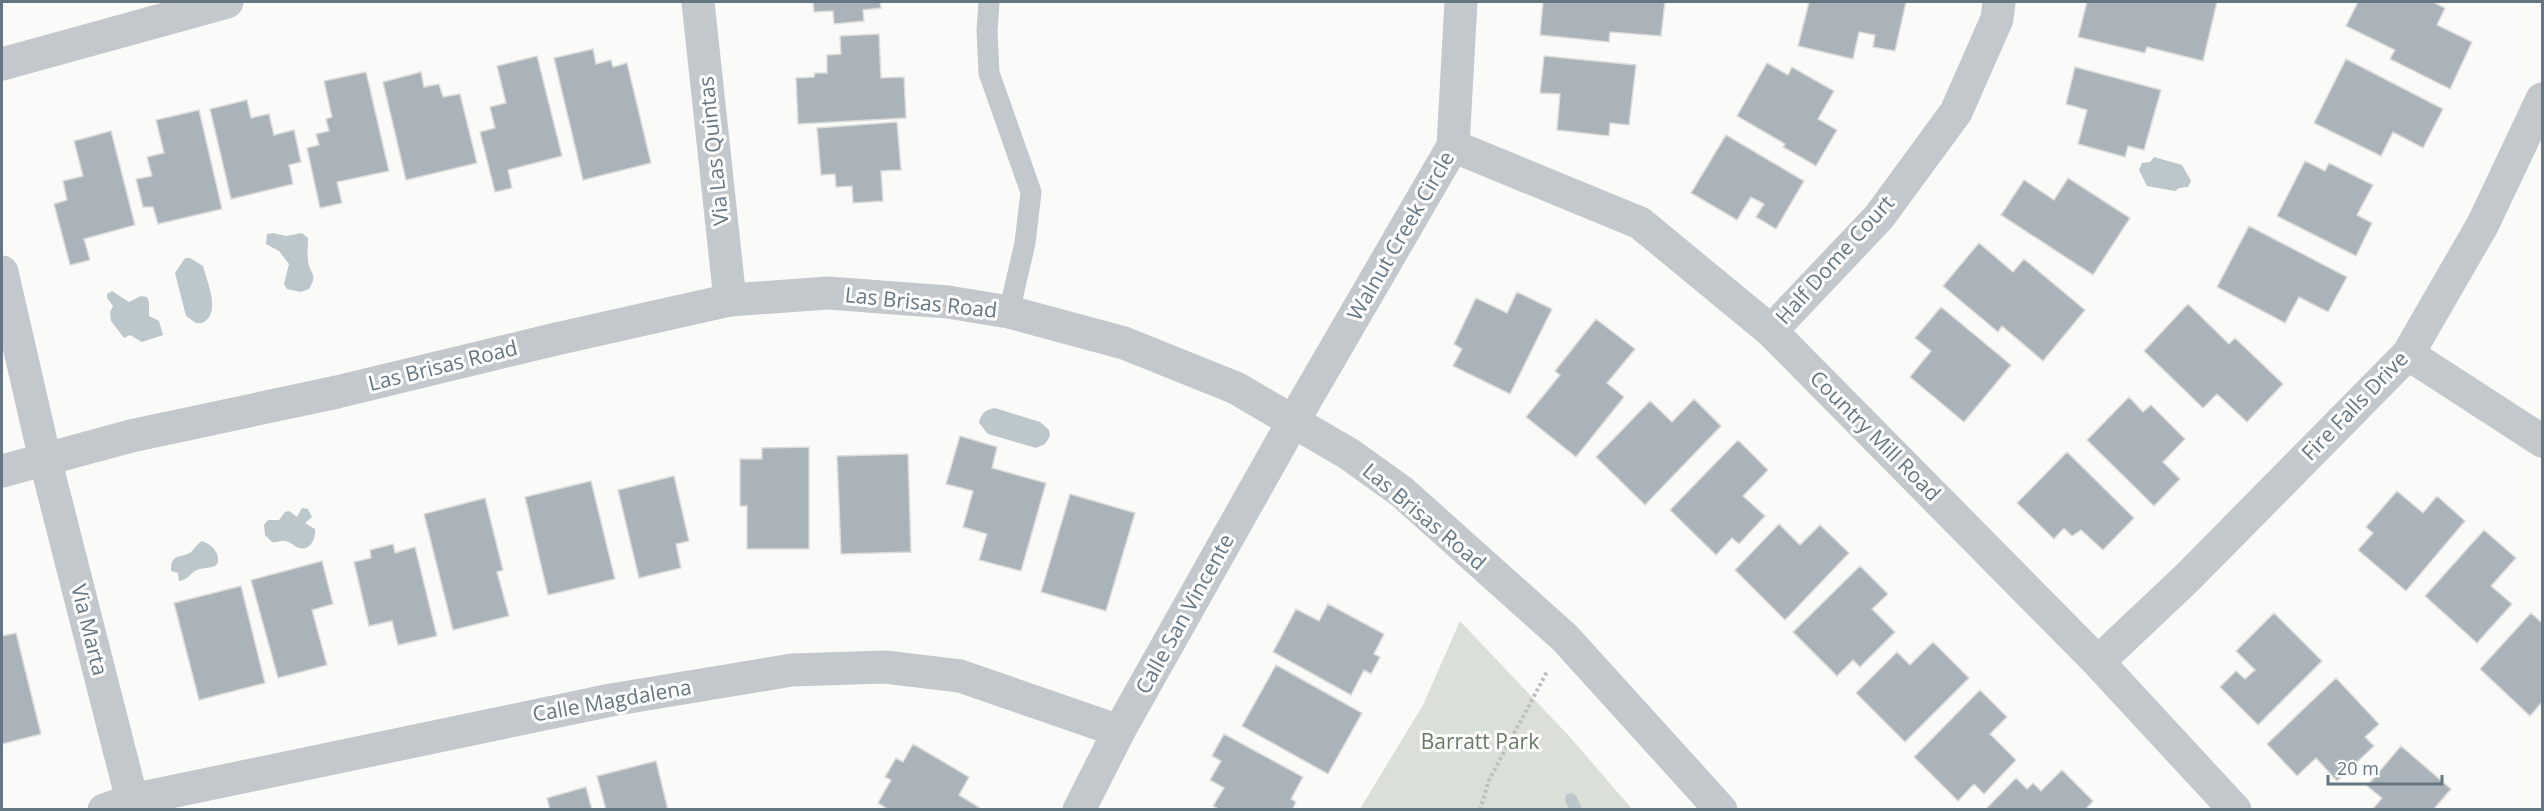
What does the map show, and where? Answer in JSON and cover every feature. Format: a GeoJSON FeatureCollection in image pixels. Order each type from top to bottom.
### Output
{"type":"FeatureCollection","features":[{"type":"Feature","properties":{"kind":"street"},"geometry":{"type":"LineString","coordinates":[[2,64],[227,2]]}},
{"type":"Feature","properties":{"kind":"street","name":"Via Las Quintas"},"geometry":{"type":"LineString","coordinates":[[698,2],[730,300]]}},
{"type":"Feature","properties":{"kind":"street","name":"Walnut Creek Circle"},"geometry":{"type":"LineString","coordinates":[[1294,420],[1454,146],[1461,2]]}},
{"type":"Feature","properties":{"kind":"street","name":"Half Dome Court"},"geometry":{"type":"LineString","coordinates":[[1771,331],[1879,217],[1956,112],[1997,19],[1999,2]]}},
{"type":"Feature","properties":{"kind":"street","name":"Fire Falls Drive"},"geometry":{"type":"LineString","coordinates":[[2098,662],[2188,578],[2408,354],[2483,224],[2542,99]]}},
{"type":"Feature","properties":{"kind":"street","name":"Country Mill Road"},"geometry":{"type":"LineString","coordinates":[[1454,146],[1640,223],[1771,331],[2098,662],[2235,810]]}},
{"type":"Feature","properties":{"kind":"street","name":"Via Marta"},"geometry":{"type":"LineString","coordinates":[[2,272],[45,459],[118,805]]}},
{"type":"Feature","properties":{"kind":"street","name":"Las Brisas Road"},"geometry":{"type":"LineString","coordinates":[[2,471],[131,436],[337,392],[730,300],[828,293],[948,302],[1009,312],[1124,343],[1236,388],[1349,454],[1402,492],[1565,638],[1721,810]]}},
{"type":"Feature","properties":{"kind":"street"},"geometry":{"type":"LineString","coordinates":[[2408,354],[2542,441]]}},
{"type":"Feature","properties":{"kind":"street","name":"Calle San Vincente"},"geometry":{"type":"LineString","coordinates":[[1079,810],[1119,731],[1294,420]]}},
{"type":"Feature","properties":{"kind":"street","name":"Calle Magdalena"},"geometry":{"type":"LineString","coordinates":[[118,805],[611,700],[792,670],[885,667],[960,676],[1119,731]]}},
{"type":"Feature","properties":{"kind":"lane"},"geometry":{"type":"LineString","coordinates":[[989,2],[987,31],[989,73],[1031,192],[1024,243],[1009,312]]}},
{"type":"Feature","properties":{"kind":"path"},"geometry":{"type":"LineString","coordinates":[[1480,810],[1489,780],[1565,638]]}},
{"type":"Feature","properties":{"kind":"green space","name":"Barratt Park"},"geometry":{"type":"Polygon","coordinates":[[[1460,621],[1569,736],[1632,809],[1360,809],[1423,705],[1460,621]]]}},
{"type":"Feature","properties":{"kind":"shaded area"},"geometry":{"type":"Polygon","coordinates":[[[2154,157],[2182,165],[2191,181],[2188,187],[2175,191],[2147,186],[2139,170],[2142,163],[2150,162],[2154,157]]]}},
{"type":"Feature","properties":{"kind":"shaded area"},"geometry":{"type":"Polygon","coordinates":[[[302,233],[308,238],[308,260],[313,276],[309,289],[301,292],[287,289],[284,284],[289,264],[279,251],[266,244],[267,234],[286,236],[302,233]]]}},
{"type":"Feature","properties":{"kind":"shaded area"},"geometry":{"type":"Polygon","coordinates":[[[185,258],[190,258],[203,266],[210,289],[211,313],[202,323],[196,323],[186,316],[175,273],[185,258]]]}},
{"type":"Feature","properties":{"kind":"shaded area"},"geometry":{"type":"Polygon","coordinates":[[[112,291],[129,302],[141,296],[147,297],[149,316],[159,321],[163,335],[142,342],[130,335],[124,338],[111,321],[110,312],[113,306],[107,294],[112,291]]]}},
{"type":"Feature","properties":{"kind":"shaded area"},"geometry":{"type":"Polygon","coordinates":[[[995,408],[1040,422],[1049,430],[1050,436],[1045,444],[1036,448],[988,434],[979,423],[984,412],[995,408]]]}},
{"type":"Feature","properties":{"kind":"shaded area"},"geometry":{"type":"Polygon","coordinates":[[[302,508],[308,509],[312,517],[305,523],[315,529],[309,546],[299,548],[285,541],[272,542],[265,535],[264,525],[268,520],[279,520],[285,512],[289,511],[297,517],[302,508]]]}},
{"type":"Feature","properties":{"kind":"shaded area"},"geometry":{"type":"Polygon","coordinates":[[[202,541],[214,549],[217,554],[217,563],[212,567],[199,569],[179,581],[178,573],[171,571],[173,561],[191,552],[202,541]]]}},
{"type":"Feature","properties":{"kind":"building"},"geometry":{"type":"Polygon","coordinates":[[[813,2],[880,2],[881,8],[863,10],[864,21],[834,24],[833,11],[814,12],[813,2]]]}},
{"type":"Feature","properties":{"kind":"building"},"geometry":{"type":"Polygon","coordinates":[[[1543,2],[1665,2],[1661,36],[1610,32],[1609,42],[1540,35],[1543,2]]]}},
{"type":"Feature","properties":{"kind":"building"},"geometry":{"type":"Polygon","coordinates":[[[1809,2],[1906,2],[1895,51],[1873,47],[1875,35],[1859,32],[1853,59],[1798,46],[1809,2]]]}},
{"type":"Feature","properties":{"kind":"building"},"geometry":{"type":"Polygon","coordinates":[[[2087,2],[2217,2],[2203,61],[2147,47],[2145,53],[2078,37],[2087,2]]]}},
{"type":"Feature","properties":{"kind":"building"},"geometry":{"type":"Polygon","coordinates":[[[2358,2],[2433,2],[2445,8],[2437,25],[2472,42],[2450,89],[2390,59],[2395,50],[2346,26],[2358,2]]]}},
{"type":"Feature","properties":{"kind":"building"},"geometry":{"type":"Polygon","coordinates":[[[879,34],[881,78],[904,77],[906,118],[798,124],[796,78],[814,77],[815,73],[827,73],[827,55],[841,54],[840,36],[879,34]]]}},
{"type":"Feature","properties":{"kind":"building"},"geometry":{"type":"Polygon","coordinates":[[[593,49],[596,64],[611,60],[613,67],[627,63],[651,163],[583,180],[554,58],[593,49]]]}},
{"type":"Feature","properties":{"kind":"building"},"geometry":{"type":"Polygon","coordinates":[[[537,56],[562,156],[508,170],[512,188],[495,192],[480,132],[495,128],[490,107],[506,103],[497,66],[537,56]]]}},
{"type":"Feature","properties":{"kind":"building"},"geometry":{"type":"Polygon","coordinates":[[[1544,56],[1636,65],[1629,125],[1610,123],[1609,136],[1557,130],[1560,94],[1540,93],[1544,56]]]}},
{"type":"Feature","properties":{"kind":"building"},"geometry":{"type":"Polygon","coordinates":[[[2346,59],[2443,109],[2423,148],[2393,132],[2381,156],[2314,123],[2346,59]]]}},
{"type":"Feature","properties":{"kind":"building"},"geometry":{"type":"Polygon","coordinates":[[[1767,63],[1788,75],[1792,67],[1834,91],[1818,119],[1837,130],[1816,166],[1783,147],[1785,144],[1737,116],[1767,63]]]}},
{"type":"Feature","properties":{"kind":"building"},"geometry":{"type":"Polygon","coordinates":[[[2075,67],[2161,90],[2144,150],[2128,146],[2125,157],[2078,144],[2087,110],[2066,104],[2075,67]]]}},
{"type":"Feature","properties":{"kind":"building"},"geometry":{"type":"Polygon","coordinates":[[[366,72],[389,171],[337,182],[342,203],[320,208],[307,148],[319,145],[316,134],[329,131],[326,119],[332,117],[324,81],[366,72]]]}},
{"type":"Feature","properties":{"kind":"building"},"geometry":{"type":"Polygon","coordinates":[[[421,72],[424,87],[439,84],[443,97],[460,94],[477,163],[406,180],[383,82],[421,72]]]}},
{"type":"Feature","properties":{"kind":"building"},"geometry":{"type":"Polygon","coordinates":[[[247,100],[251,118],[269,114],[274,135],[294,130],[301,162],[289,165],[293,184],[231,199],[210,109],[247,100]]]}},
{"type":"Feature","properties":{"kind":"building"},"geometry":{"type":"Polygon","coordinates":[[[199,110],[222,209],[158,224],[153,207],[143,207],[136,179],[152,176],[147,157],[164,153],[156,120],[199,110]]]}},
{"type":"Feature","properties":{"kind":"building"},"geometry":{"type":"Polygon","coordinates":[[[897,122],[901,170],[881,171],[883,201],[853,203],[852,186],[836,187],[835,174],[821,175],[817,128],[897,122]]]}},
{"type":"Feature","properties":{"kind":"building"},"geometry":{"type":"Polygon","coordinates":[[[111,131],[135,225],[84,239],[90,260],[70,265],[54,204],[67,200],[63,181],[83,176],[74,141],[111,131]]]}},
{"type":"Feature","properties":{"kind":"building"},"geometry":{"type":"Polygon","coordinates":[[[1726,135],[1804,181],[1776,229],[1756,217],[1764,204],[1751,197],[1737,220],[1691,193],[1726,135]]]}},
{"type":"Feature","properties":{"kind":"building"},"geometry":{"type":"Polygon","coordinates":[[[2305,161],[2325,171],[2329,163],[2373,185],[2357,215],[2372,223],[2356,256],[2277,216],[2305,161]]]}},
{"type":"Feature","properties":{"kind":"building"},"geometry":{"type":"Polygon","coordinates":[[[2068,178],[2130,218],[2093,275],[2001,215],[2024,180],[2054,200],[2068,178]]]}},
{"type":"Feature","properties":{"kind":"building"},"geometry":{"type":"Polygon","coordinates":[[[2249,226],[2347,277],[2328,312],[2299,297],[2285,323],[2217,287],[2249,226]]]}},
{"type":"Feature","properties":{"kind":"building"},"geometry":{"type":"Polygon","coordinates":[[[1979,243],[2013,272],[2024,259],[2085,310],[2043,361],[2002,326],[1998,332],[1943,286],[1979,243]]]}},
{"type":"Feature","properties":{"kind":"building"},"geometry":{"type":"Polygon","coordinates":[[[1517,292],[1552,309],[1510,394],[1453,366],[1462,349],[1454,344],[1476,298],[1507,313],[1517,292]]]}},
{"type":"Feature","properties":{"kind":"building"},"geometry":{"type":"Polygon","coordinates":[[[2188,304],[2229,344],[2235,338],[2283,384],[2247,422],[2217,394],[2203,408],[2144,351],[2188,304]]]}},
{"type":"Feature","properties":{"kind":"building"},"geometry":{"type":"Polygon","coordinates":[[[1941,307],[2011,365],[1964,422],[1910,377],[1931,351],[1915,338],[1941,307]]]}},
{"type":"Feature","properties":{"kind":"building"},"geometry":{"type":"Polygon","coordinates":[[[1596,319],[1635,349],[1607,383],[1624,397],[1576,457],[1526,417],[1560,375],[1555,371],[1596,319]]]}},
{"type":"Feature","properties":{"kind":"building"},"geometry":{"type":"Polygon","coordinates":[[[2129,397],[2143,412],[2151,405],[2185,439],[2163,462],[2180,479],[2154,506],[2087,440],[2129,397]]]}},
{"type":"Feature","properties":{"kind":"building"},"geometry":{"type":"Polygon","coordinates":[[[1694,399],[1721,426],[1645,505],[1596,457],[1650,401],[1672,422],[1694,399]]]}},
{"type":"Feature","properties":{"kind":"building"},"geometry":{"type":"Polygon","coordinates":[[[960,436],[997,447],[992,468],[1046,483],[1021,571],[979,560],[987,534],[963,527],[973,491],[946,484],[960,436]]]}},
{"type":"Feature","properties":{"kind":"building"},"geometry":{"type":"Polygon","coordinates":[[[1738,440],[1768,470],[1743,496],[1765,516],[1739,544],[1732,538],[1716,555],[1670,510],[1738,440]]]}},
{"type":"Feature","properties":{"kind":"building"},"geometry":{"type":"Polygon","coordinates":[[[809,447],[809,549],[747,549],[747,506],[740,506],[740,459],[762,459],[762,448],[809,447]]]}},
{"type":"Feature","properties":{"kind":"building"},"geometry":{"type":"Polygon","coordinates":[[[2067,452],[2134,518],[2103,550],[2081,530],[2072,536],[2064,528],[2054,539],[2017,503],[2067,452]]]}},
{"type":"Feature","properties":{"kind":"building"},"geometry":{"type":"Polygon","coordinates":[[[908,454],[911,552],[841,554],[837,456],[908,454]]]}},
{"type":"Feature","properties":{"kind":"building"},"geometry":{"type":"Polygon","coordinates":[[[674,476],[689,541],[676,544],[681,568],[639,578],[618,490],[674,476]]]}},
{"type":"Feature","properties":{"kind":"building"},"geometry":{"type":"Polygon","coordinates":[[[591,481],[615,579],[548,595],[525,497],[591,481]]]}},
{"type":"Feature","properties":{"kind":"building"},"geometry":{"type":"Polygon","coordinates":[[[2397,491],[2423,513],[2437,496],[2465,521],[2406,591],[2358,550],[2373,533],[2366,527],[2397,491]]]}},
{"type":"Feature","properties":{"kind":"building"},"geometry":{"type":"Polygon","coordinates":[[[1070,494],[1135,513],[1106,611],[1041,592],[1070,494]]]}},
{"type":"Feature","properties":{"kind":"building"},"geometry":{"type":"Polygon","coordinates":[[[485,498],[503,570],[497,572],[509,616],[453,630],[424,514],[485,498]]]}},
{"type":"Feature","properties":{"kind":"building"},"geometry":{"type":"Polygon","coordinates":[[[1779,524],[1800,545],[1820,525],[1849,553],[1785,620],[1735,570],[1779,524]]]}},
{"type":"Feature","properties":{"kind":"building"},"geometry":{"type":"Polygon","coordinates":[[[2484,530],[2516,558],[2491,586],[2512,604],[2477,643],[2425,596],[2484,530]]]}},
{"type":"Feature","properties":{"kind":"building"},"geometry":{"type":"Polygon","coordinates":[[[393,544],[395,553],[415,547],[437,636],[398,645],[392,621],[369,626],[354,562],[371,558],[370,550],[393,544]]]}},
{"type":"Feature","properties":{"kind":"building"},"geometry":{"type":"Polygon","coordinates":[[[322,561],[333,604],[312,610],[327,665],[278,678],[251,580],[322,561]]]}},
{"type":"Feature","properties":{"kind":"building"},"geometry":{"type":"Polygon","coordinates":[[[1860,566],[1888,594],[1872,609],[1895,632],[1860,667],[1853,660],[1837,676],[1793,632],[1860,566]]]}},
{"type":"Feature","properties":{"kind":"building"},"geometry":{"type":"Polygon","coordinates":[[[241,586],[265,683],[199,700],[174,603],[241,586]]]}},
{"type":"Feature","properties":{"kind":"building"},"geometry":{"type":"Polygon","coordinates":[[[1328,604],[1384,634],[1374,654],[1380,657],[1371,674],[1364,670],[1351,695],[1273,652],[1296,609],[1319,621],[1328,604]]]}},
{"type":"Feature","properties":{"kind":"building"},"geometry":{"type":"Polygon","coordinates":[[[2274,613],[2322,661],[2258,725],[2220,687],[2236,671],[2245,679],[2255,670],[2236,651],[2274,613]]]}},
{"type":"Feature","properties":{"kind":"building"},"geometry":{"type":"Polygon","coordinates":[[[2531,613],[2542,623],[2542,702],[2530,716],[2480,669],[2531,613]]]}},
{"type":"Feature","properties":{"kind":"building"},"geometry":{"type":"Polygon","coordinates":[[[16,633],[41,734],[2,744],[2,636],[16,633]]]}},
{"type":"Feature","properties":{"kind":"building"},"geometry":{"type":"Polygon","coordinates":[[[1933,642],[1969,678],[1905,742],[1856,693],[1897,652],[1910,665],[1933,642]]]}},
{"type":"Feature","properties":{"kind":"building"},"geometry":{"type":"Polygon","coordinates":[[[1276,665],[1362,713],[1328,774],[1242,726],[1276,665]]]}},
{"type":"Feature","properties":{"kind":"building"},"geometry":{"type":"Polygon","coordinates":[[[2336,678],[2379,724],[2365,737],[2374,746],[2337,781],[2316,758],[2297,776],[2267,744],[2336,678]]]}},
{"type":"Feature","properties":{"kind":"building"},"geometry":{"type":"Polygon","coordinates":[[[1980,690],[2007,717],[1990,734],[2016,760],[1984,794],[1974,784],[1958,801],[1914,757],[1980,690]]]}},
{"type":"Feature","properties":{"kind":"building"},"geometry":{"type":"Polygon","coordinates":[[[1224,734],[1303,777],[1291,799],[1296,802],[1292,810],[1220,810],[1213,806],[1224,788],[1210,780],[1221,761],[1212,756],[1224,734]]]}},
{"type":"Feature","properties":{"kind":"building"},"geometry":{"type":"Polygon","coordinates":[[[913,744],[969,777],[959,795],[983,810],[889,810],[878,803],[891,780],[885,777],[896,758],[903,762],[913,744]]]}},
{"type":"Feature","properties":{"kind":"building"},"geometry":{"type":"Polygon","coordinates":[[[2401,746],[2451,789],[2433,810],[2372,810],[2382,798],[2367,786],[2401,746]]]}},
{"type":"Feature","properties":{"kind":"building"},"geometry":{"type":"Polygon","coordinates":[[[656,761],[668,810],[606,810],[597,776],[656,761]]]}},
{"type":"Feature","properties":{"kind":"building"},"geometry":{"type":"Polygon","coordinates":[[[2062,770],[2093,801],[2085,810],[1985,810],[2016,778],[2027,789],[2033,783],[2041,791],[2062,770]]]}},
{"type":"Feature","properties":{"kind":"building"},"geometry":{"type":"Polygon","coordinates":[[[586,787],[592,810],[550,810],[547,798],[586,787]]]}},
{"type":"Feature","properties":{"kind":"waterway"},"geometry":{"type":"LineString","coordinates":[[1571,799],[1576,810]]}}]}
